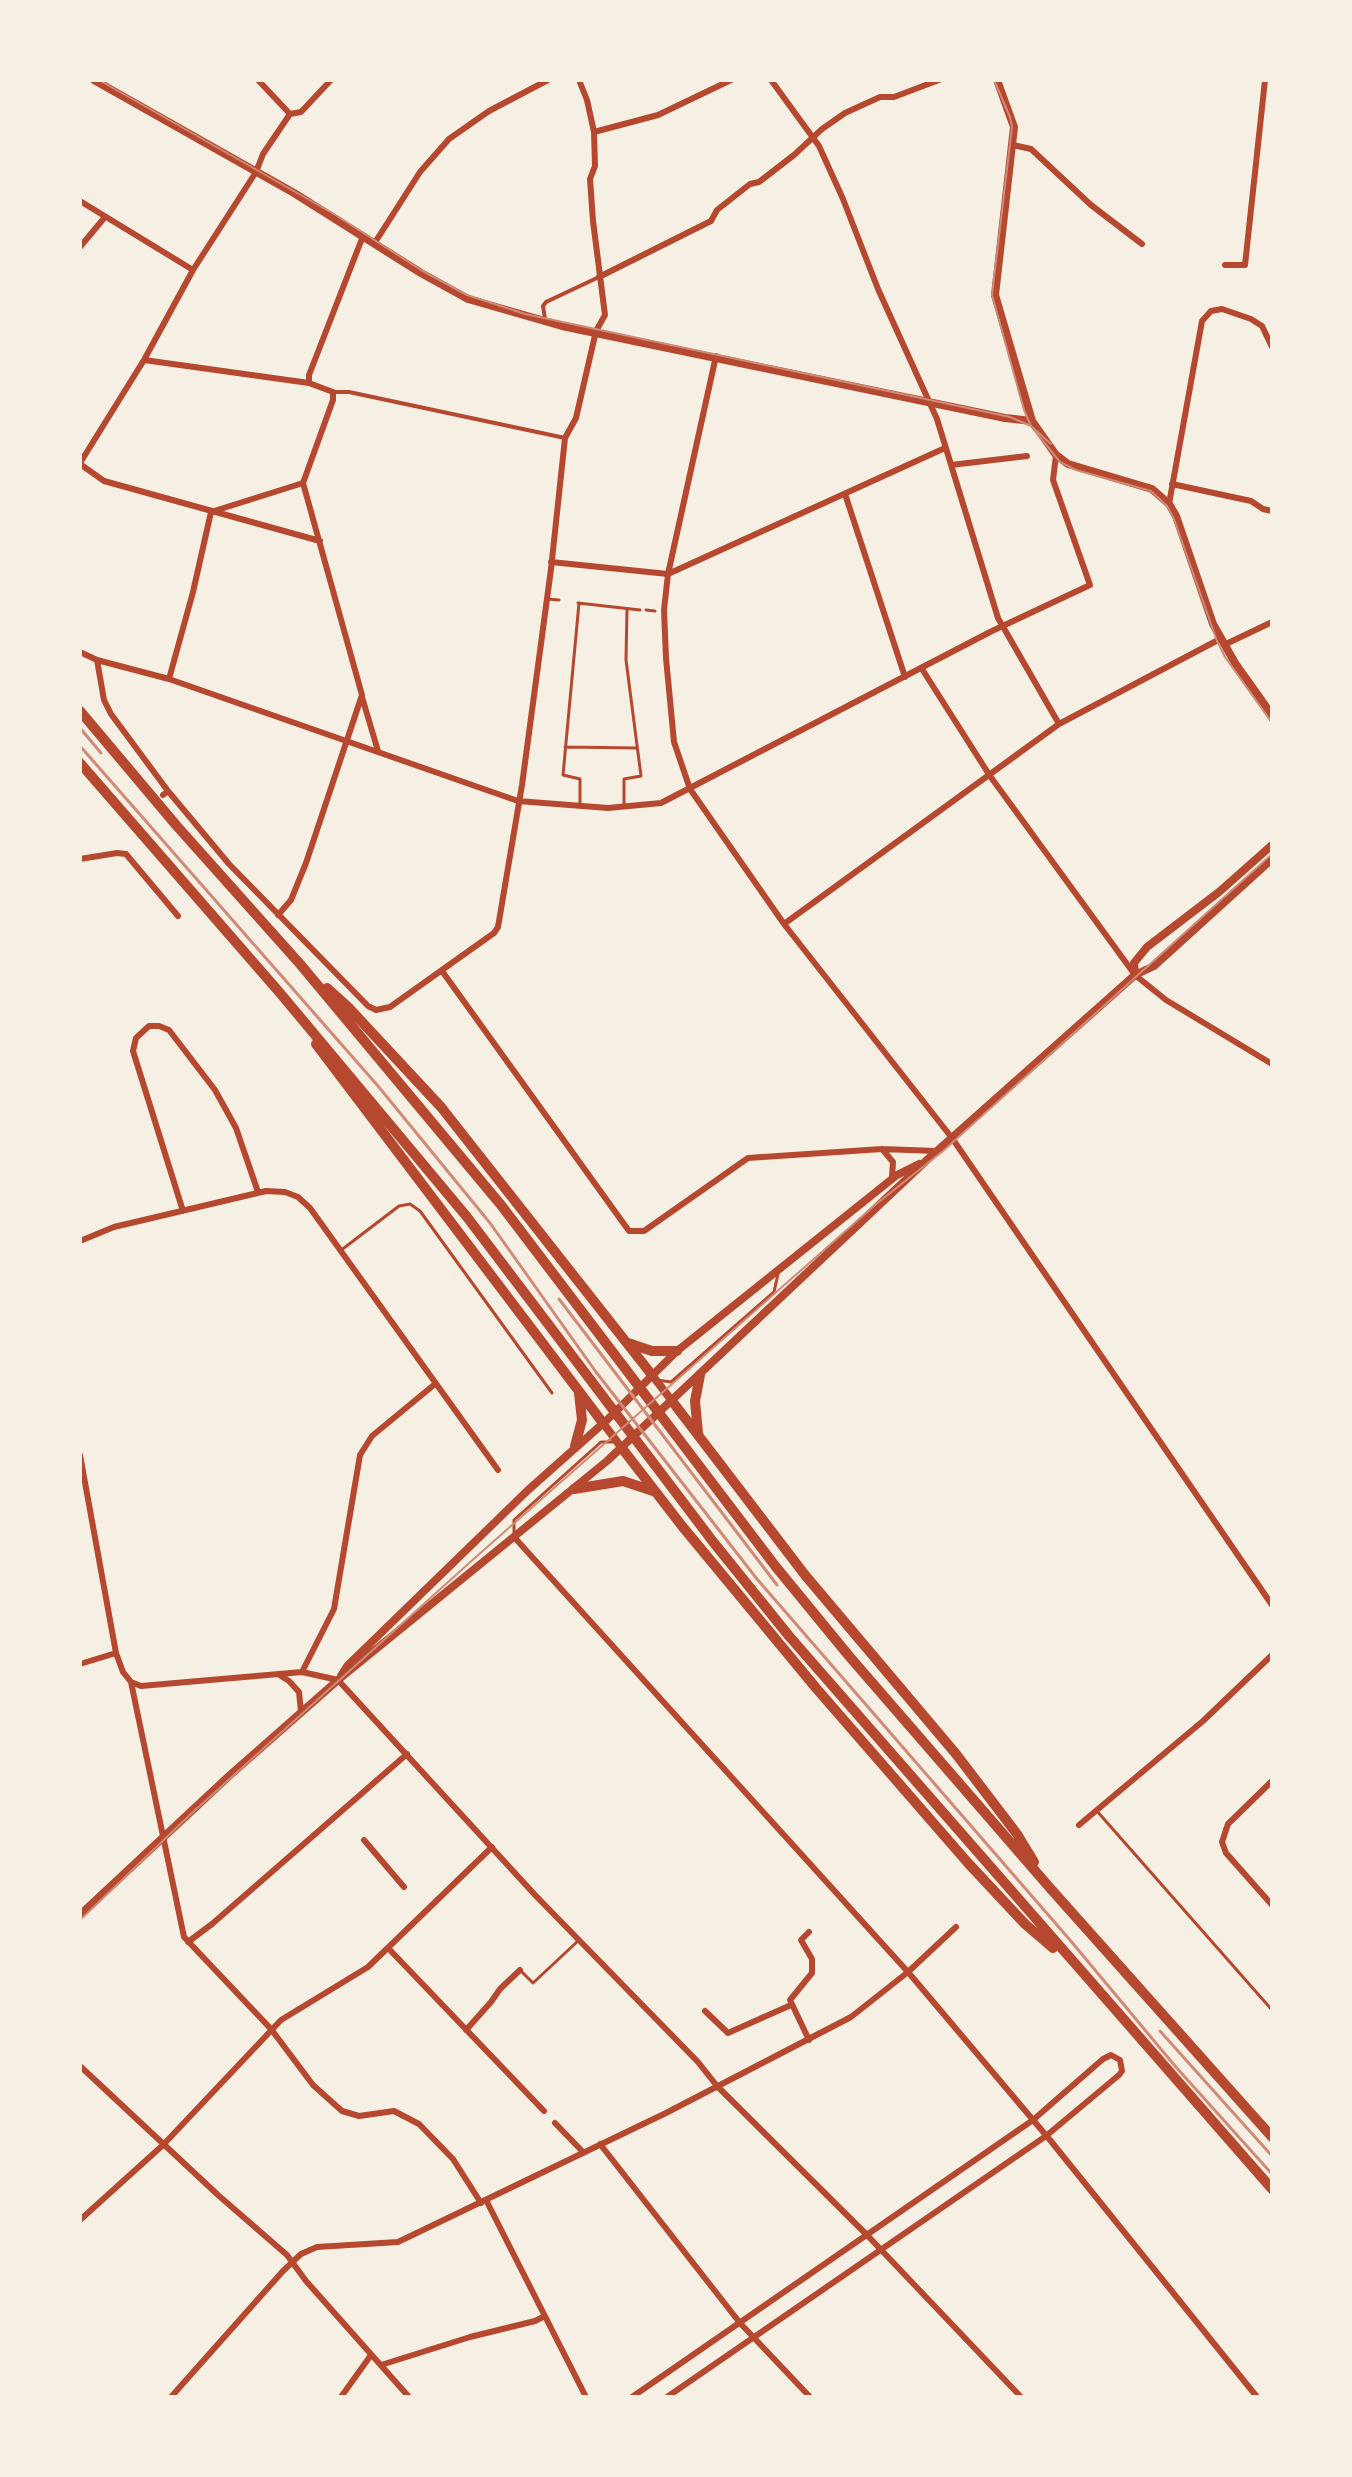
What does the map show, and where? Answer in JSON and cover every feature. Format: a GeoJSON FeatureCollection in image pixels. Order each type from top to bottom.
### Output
{"type":"FeatureCollection","features":[{"type":"Feature","properties":{"kind":"highway"},"geometry":{"type":"LineString","coordinates":[[80,711],[300,964],[501,1205],[776,1567],[849,1656],[1272,2137]]}},
{"type":"Feature","properties":{"kind":"highway"},"geometry":{"type":"LineString","coordinates":[[80,763],[280,993],[467,1217],[752,1589],[1081,1973],[1272,2189]]}},
{"type":"Feature","properties":{"kind":"highway"},"geometry":{"type":"LineString","coordinates":[[300,964],[348,1007],[441,1107],[652,1378]]}},
{"type":"Feature","properties":{"kind":"highway"},"geometry":{"type":"LineString","coordinates":[[280,993],[328,1062],[605,1421]]}},
{"type":"Feature","properties":{"kind":"highway"},"geometry":{"type":"LineString","coordinates":[[627,1343],[652,1351],[677,1351]]}},
{"type":"Feature","properties":{"kind":"highway"},"geometry":{"type":"LineString","coordinates":[[700,1375],[695,1414],[700,1439]]}},
{"type":"Feature","properties":{"kind":"highway"},"geometry":{"type":"LineString","coordinates":[[575,1446],[582,1420],[579,1391]]}},
{"type":"Feature","properties":{"kind":"highway"},"geometry":{"type":"LineString","coordinates":[[670,1403],[814,1587],[956,1754],[1017,1834],[1050,1888]]}},
{"type":"Feature","properties":{"kind":"highway"},"geometry":{"type":"LineString","coordinates":[[621,1444],[656,1492],[816,1688],[968,1863],[1025,1924],[1081,1973]]}},
{"type":"Feature","properties":{"kind":"highway"},"geometry":{"type":"LineString","coordinates":[[574,1489],[623,1481],[656,1492]]}},
{"type":"Feature","properties":{"kind":"main road"},"geometry":{"type":"LineString","coordinates":[[94,80],[256,172],[468,299],[545,322],[929,403],[1032,421]]}},
{"type":"Feature","properties":{"kind":"main road"},"geometry":{"type":"LineString","coordinates":[[997,80],[1012,116],[1013,145],[995,295],[1032,421],[1056,455],[1068,464],[1152,489],[1169,504],[1222,642],[1272,715]]}},
{"type":"Feature","properties":{"kind":"main road"},"geometry":{"type":"LineString","coordinates":[[1135,975],[1134,963],[1147,947],[1219,892],[1272,845]]}},
{"type":"Feature","properties":{"kind":"main road"},"geometry":{"type":"LineString","coordinates":[[80,1915],[338,1680],[574,1489],[670,1403],[928,1159],[1135,975],[1154,966],[1272,859]]}},
{"type":"Feature","properties":{"kind":"main road"},"geometry":{"type":"LineString","coordinates":[[338,1680],[348,1665],[677,1351],[891,1180],[928,1159]]}},
{"type":"Feature","properties":{"kind":"main road"},"geometry":{"type":"LineString","coordinates":[[652,1378],[670,1403]]}},
{"type":"Feature","properties":{"kind":"main road"},"geometry":{"type":"LineString","coordinates":[[605,1421],[621,1444]]}},
{"type":"Feature","properties":{"kind":"street"},"geometry":{"type":"LineString","coordinates":[[258,80],[290,114]]}},
{"type":"Feature","properties":{"kind":"street"},"geometry":{"type":"LineString","coordinates":[[320,541],[104,481],[80,464],[144,360],[193,270],[256,172],[263,154],[290,114],[301,112],[331,80]]}},
{"type":"Feature","properties":{"kind":"street"},"geometry":{"type":"LineString","coordinates":[[374,244],[420,172],[449,139],[489,111],[548,80]]}},
{"type":"Feature","properties":{"kind":"street"},"geometry":{"type":"LineString","coordinates":[[97,660],[104,700],[111,714],[165,793],[229,864],[368,1006],[376,1010],[390,1007],[490,937],[498,927],[518,801],[547,599],[565,438],[576,418],[596,331],[605,315],[590,179],[595,166],[594,132],[579,80]]}},
{"type":"Feature","properties":{"kind":"street"},"geometry":{"type":"LineString","coordinates":[[594,132],[658,115],[731,80]]}},
{"type":"Feature","properties":{"kind":"street"},"geometry":{"type":"LineString","coordinates":[[771,80],[813,138],[843,199],[878,289],[937,419],[1002,627],[1059,724]]}},
{"type":"Feature","properties":{"kind":"street"},"geometry":{"type":"LineString","coordinates":[[545,322],[543,306],[546,302],[711,221],[717,210],[750,184],[759,182],[845,113],[880,97],[894,97],[939,80]]}},
{"type":"Feature","properties":{"kind":"street"},"geometry":{"type":"LineString","coordinates":[[1225,265],[1245,265],[1265,80]]}},
{"type":"Feature","properties":{"kind":"street"},"geometry":{"type":"LineString","coordinates":[[1013,145],[1031,149],[1091,205],[1142,244]]}},
{"type":"Feature","properties":{"kind":"street"},"geometry":{"type":"LineString","coordinates":[[80,201],[193,270]]}},
{"type":"Feature","properties":{"kind":"street"},"geometry":{"type":"LineString","coordinates":[[80,247],[105,217]]}},
{"type":"Feature","properties":{"kind":"street"},"geometry":{"type":"LineString","coordinates":[[309,383],[309,375],[363,236]]}},
{"type":"Feature","properties":{"kind":"street"},"geometry":{"type":"LineString","coordinates":[[1169,504],[1202,321],[1211,311],[1222,309],[1251,319],[1262,326],[1272,347]]}},
{"type":"Feature","properties":{"kind":"street"},"geometry":{"type":"LineString","coordinates":[[716,356],[668,574],[664,610],[674,742],[690,789],[784,924],[952,1138],[1272,1605]]}},
{"type":"Feature","properties":{"kind":"street"},"geometry":{"type":"LineString","coordinates":[[144,360],[309,383],[333,392],[349,392],[565,438]]}},
{"type":"Feature","properties":{"kind":"street"},"geometry":{"type":"LineString","coordinates":[[333,392],[333,400],[303,483],[378,751]]}},
{"type":"Feature","properties":{"kind":"street"},"geometry":{"type":"LineString","coordinates":[[551,562],[668,574],[945,448]]}},
{"type":"Feature","properties":{"kind":"street"},"geometry":{"type":"LineString","coordinates":[[80,652],[97,660],[169,679],[518,801],[580,808],[661,803],[1002,627],[1090,585],[1053,480],[1056,455]]}},
{"type":"Feature","properties":{"kind":"street"},"geometry":{"type":"LineString","coordinates":[[951,465],[1027,456]]}},
{"type":"Feature","properties":{"kind":"street"},"geometry":{"type":"LineString","coordinates":[[211,512],[303,483]]}},
{"type":"Feature","properties":{"kind":"street"},"geometry":{"type":"LineString","coordinates":[[1172,484],[1251,501],[1272,511]]}},
{"type":"Feature","properties":{"kind":"street"},"geometry":{"type":"LineString","coordinates":[[845,494],[905,677]]}},
{"type":"Feature","properties":{"kind":"street"},"geometry":{"type":"LineString","coordinates":[[169,679],[211,512]]}},
{"type":"Feature","properties":{"kind":"street"},"geometry":{"type":"LineString","coordinates":[[784,924],[1059,724],[1222,642],[1272,622]]}},
{"type":"Feature","properties":{"kind":"street"},"geometry":{"type":"LineString","coordinates":[[922,669],[990,776],[1135,975],[1166,1000],[1272,1064]]}},
{"type":"Feature","properties":{"kind":"street"},"geometry":{"type":"LineString","coordinates":[[278,915],[291,900],[306,863],[362,695]]}},
{"type":"Feature","properties":{"kind":"street"},"geometry":{"type":"LineString","coordinates":[[80,859],[126,854],[178,916]]}},
{"type":"Feature","properties":{"kind":"street"},"geometry":{"type":"LineString","coordinates":[[442,971],[629,1231],[644,1231],[748,1158],[882,1149],[937,1151]]}},
{"type":"Feature","properties":{"kind":"street"},"geometry":{"type":"LineString","coordinates":[[183,1211],[133,1051],[136,1038],[149,1026],[169,1030],[215,1090],[236,1128],[258,1192]]}},
{"type":"Feature","properties":{"kind":"street"},"geometry":{"type":"LineString","coordinates":[[882,1149],[893,1162],[891,1180]]}},
{"type":"Feature","properties":{"kind":"street"},"geometry":{"type":"LineString","coordinates":[[80,1241],[105,1230],[258,1192],[285,1192],[298,1197],[310,1208],[498,1470]]}},
{"type":"Feature","properties":{"kind":"street"},"geometry":{"type":"LineString","coordinates":[[302,1672],[334,1609],[363,1448],[384,1426],[435,1384]]}},
{"type":"Feature","properties":{"kind":"street"},"geometry":{"type":"LineString","coordinates":[[80,1455],[116,1653],[123,1672],[131,1682],[183,1931],[188,1942],[271,2029],[313,2085],[342,2111],[359,2116],[394,2111],[419,2124],[453,2159],[483,2201],[586,2397]]}},
{"type":"Feature","properties":{"kind":"street"},"geometry":{"type":"LineString","coordinates":[[514,1537],[908,1972],[1033,2120],[1257,2397]]}},
{"type":"Feature","properties":{"kind":"street"},"geometry":{"type":"LineString","coordinates":[[1262,1590],[1272,1589]]}},
{"type":"Feature","properties":{"kind":"street"},"geometry":{"type":"LineString","coordinates":[[80,1664],[116,1653]]}},
{"type":"Feature","properties":{"kind":"street"},"geometry":{"type":"LineString","coordinates":[[1079,1825],[1203,1721],[1272,1655]]}},
{"type":"Feature","properties":{"kind":"street"},"geometry":{"type":"LineString","coordinates":[[131,1682],[141,1686],[302,1672],[338,1680],[579,1940],[698,2062],[717,2086],[882,2250],[1021,2397]]}},
{"type":"Feature","properties":{"kind":"street"},"geometry":{"type":"LineString","coordinates":[[278,1674],[299,1692],[301,1713]]}},
{"type":"Feature","properties":{"kind":"street"},"geometry":{"type":"LineString","coordinates":[[188,1942],[407,1754]]}},
{"type":"Feature","properties":{"kind":"street"},"geometry":{"type":"LineString","coordinates":[[1272,1781],[1228,1824],[1222,1842],[1226,1853],[1272,1905]]}},
{"type":"Feature","properties":{"kind":"street"},"geometry":{"type":"LineString","coordinates":[[364,1840],[404,1887]]}},
{"type":"Feature","properties":{"kind":"street"},"geometry":{"type":"LineString","coordinates":[[80,2220],[163,2145],[271,2029],[368,1967],[492,1847]]}},
{"type":"Feature","properties":{"kind":"street"},"geometry":{"type":"LineString","coordinates":[[171,2397],[292,2261],[317,2247],[398,2242],[809,2040],[851,2017],[908,1972],[956,1927]]}},
{"type":"Feature","properties":{"kind":"street"},"geometry":{"type":"LineString","coordinates":[[809,1932],[801,1940],[812,1959],[812,1973],[791,1996],[791,2005],[809,2040]]}},
{"type":"Feature","properties":{"kind":"street"},"geometry":{"type":"LineString","coordinates":[[389,1949],[544,2111]]}},
{"type":"Feature","properties":{"kind":"street"},"geometry":{"type":"LineString","coordinates":[[466,2030],[520,1970]]}},
{"type":"Feature","properties":{"kind":"street"},"geometry":{"type":"LineString","coordinates":[[705,2011],[728,2033],[791,2005]]}},
{"type":"Feature","properties":{"kind":"street"},"geometry":{"type":"LineString","coordinates":[[632,2397],[1033,2120],[1106,2056],[1120,2060],[1119,2075],[1046,2136],[667,2397]]}},
{"type":"Feature","properties":{"kind":"street"},"geometry":{"type":"LineString","coordinates":[[80,2066],[292,2261],[306,2281],[409,2397]]}},
{"type":"Feature","properties":{"kind":"street"},"geometry":{"type":"LineString","coordinates":[[555,2123],[583,2152]]}},
{"type":"Feature","properties":{"kind":"street"},"geometry":{"type":"LineString","coordinates":[[600,2144],[740,2323],[810,2397]]}},
{"type":"Feature","properties":{"kind":"street"},"geometry":{"type":"LineString","coordinates":[[381,2365],[545,2316]]}},
{"type":"Feature","properties":{"kind":"street"},"geometry":{"type":"LineString","coordinates":[[341,2397],[371,2355]]}},
{"type":"Feature","properties":{"kind":"lane"},"geometry":{"type":"LineString","coordinates":[[547,599],[559,600]]}},
{"type":"Feature","properties":{"kind":"lane"},"geometry":{"type":"LineString","coordinates":[[580,808],[580,779],[563,775],[579,603],[640,610]]}},
{"type":"Feature","properties":{"kind":"lane"},"geometry":{"type":"LineString","coordinates":[[624,807],[624,779],[641,776],[626,660],[627,609]]}},
{"type":"Feature","properties":{"kind":"lane"},"geometry":{"type":"LineString","coordinates":[[646,610],[655,611]]}},
{"type":"Feature","properties":{"kind":"lane"},"geometry":{"type":"LineString","coordinates":[[564,747],[637,748]]}},
{"type":"Feature","properties":{"kind":"lane"},"geometry":{"type":"LineString","coordinates":[[340,1251],[399,1206],[410,1204],[420,1211],[552,1393]]}},
{"type":"Feature","properties":{"kind":"lane"},"geometry":{"type":"LineString","coordinates":[[652,1378],[671,1382],[774,1292],[779,1271]]}},
{"type":"Feature","properties":{"kind":"lane"},"geometry":{"type":"LineString","coordinates":[[514,1537],[514,1520],[601,1442],[621,1444]]}},
{"type":"Feature","properties":{"kind":"lane"},"geometry":{"type":"LineString","coordinates":[[1096,1810],[1272,2010]]}},
{"type":"Feature","properties":{"kind":"lane"},"geometry":{"type":"LineString","coordinates":[[520,1970],[533,1983],[579,1940]]}},
{"type":"Feature","properties":{"kind":"tram line"},"geometry":{"type":"LineString","coordinates":[[99,80],[334,214],[421,270],[467,295],[525,314],[1010,417],[1031,426],[1051,444]]}},
{"type":"Feature","properties":{"kind":"tram line"},"geometry":{"type":"LineString","coordinates":[[994,80],[1012,127],[992,295],[1024,410],[1031,426],[1060,462],[1076,470],[1151,491],[1167,506],[1217,641],[1272,723]]}},
{"type":"Feature","properties":{"kind":"tram line"},"geometry":{"type":"LineString","coordinates":[[80,1920],[193,1812],[477,1556],[875,1205],[943,1151],[1272,854]]}},
{"type":"Feature","properties":{"kind":"railway"},"geometry":{"type":"LineString","coordinates":[[80,728],[101,753]]}},
{"type":"Feature","properties":{"kind":"railway"},"geometry":{"type":"LineString","coordinates":[[80,746],[378,1086],[490,1223],[596,1372],[757,1579],[1175,2066],[1272,2174]]}},
{"type":"Feature","properties":{"kind":"railway"},"geometry":{"type":"LineString","coordinates":[[559,1299],[777,1585]]}},
{"type":"Feature","properties":{"kind":"railway"},"geometry":{"type":"LineString","coordinates":[[1160,2031],[1272,2156]]}}]}
